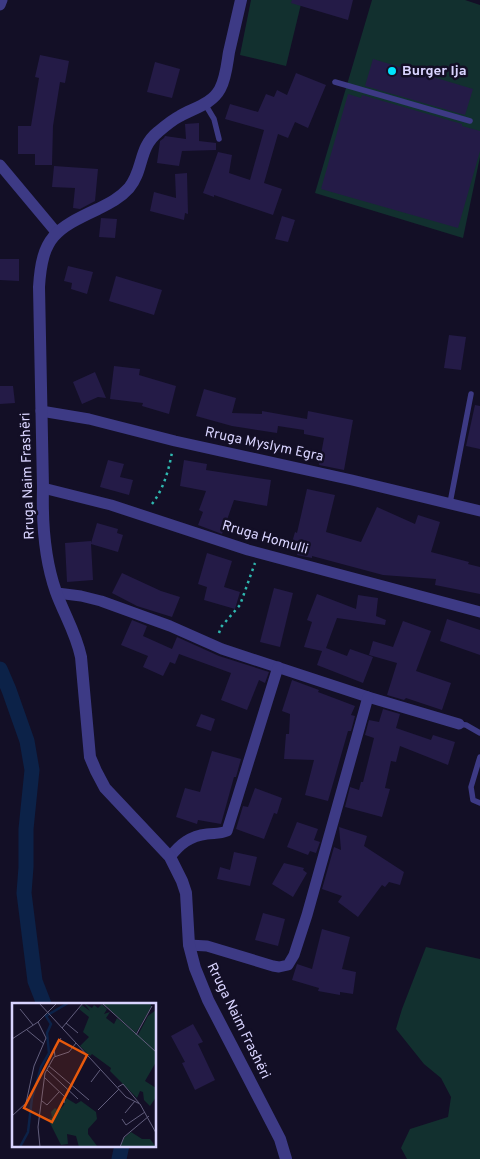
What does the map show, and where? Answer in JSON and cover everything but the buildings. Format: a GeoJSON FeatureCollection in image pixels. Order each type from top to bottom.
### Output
{"type":"FeatureCollection","features":[{"type":"Feature","properties":{"kind":"street"},"geometry":{"type":"LineString","coordinates":[[0,5],[2,0]]}},
{"type":"Feature","properties":{"kind":"street","name":"Rruga Naim Frashëri"},"geometry":{"type":"LineString","coordinates":[[242,0],[220,89],[205,104],[179,116],[156,133],[146,145],[141,156],[138,173],[119,199],[75,220],[56,232],[43,256],[39,287],[42,515],[49,568],[57,593],[78,641],[90,757],[106,788],[170,857],[182,881],[186,894],[189,945],[195,968],[208,1000],[280,1139],[286,1159]]}},
{"type":"Feature","properties":{"kind":"street"},"geometry":{"type":"LineString","coordinates":[[0,165],[56,232]]}},
{"type":"Feature","properties":{"kind":"street","name":"Rruga Myslym Egra"},"geometry":{"type":"LineString","coordinates":[[41,411],[89,419],[175,441],[480,511]]}},
{"type":"Feature","properties":{"kind":"street","name":"Rruga Homulli"},"geometry":{"type":"LineString","coordinates":[[43,488],[111,505],[259,553],[480,612]]}},
{"type":"Feature","properties":{"kind":"street"},"geometry":{"type":"LineString","coordinates":[[57,593],[81,596],[101,602],[170,626],[214,646],[368,697],[459,724]]}},
{"type":"Feature","properties":{"kind":"street"},"geometry":{"type":"LineString","coordinates":[[170,857],[180,845],[190,838],[207,834],[220,834],[227,830],[278,667]]}},
{"type":"Feature","properties":{"kind":"street"},"geometry":{"type":"LineString","coordinates":[[189,945],[207,946],[273,966],[288,965],[294,955],[307,915],[368,697]]}},
{"type":"Feature","properties":{"kind":"lane"},"geometry":{"type":"LineString","coordinates":[[336,82],[470,121]]}},
{"type":"Feature","properties":{"kind":"lane"},"geometry":{"type":"LineString","coordinates":[[205,104],[214,118],[218,139]]}},
{"type":"Feature","properties":{"kind":"lane"},"geometry":{"type":"LineString","coordinates":[[450,503],[471,394]]}},
{"type":"Feature","properties":{"kind":"lane"},"geometry":{"type":"LineString","coordinates":[[459,724],[466,725],[480,733]]}},
{"type":"Feature","properties":{"kind":"lane"},"geometry":{"type":"LineString","coordinates":[[480,757],[471,787],[474,800],[480,803]]}},
{"type":"Feature","properties":{"kind":"path"},"geometry":{"type":"LineString","coordinates":[[143,516],[157,497],[169,467],[175,441]]}},
{"type":"Feature","properties":{"kind":"path"},"geometry":{"type":"LineString","coordinates":[[214,646],[221,627],[240,605],[259,553]]}},
{"type":"Feature","properties":{"kind":"green space"},"geometry":{"type":"Polygon","coordinates":[[[251,0],[302,0],[286,66],[240,55],[251,0]]]}},
{"type":"Feature","properties":{"kind":"green space"},"geometry":{"type":"Polygon","coordinates":[[[372,0],[465,0],[480,5],[480,157],[463,238],[315,193],[372,0]]]}},
{"type":"Feature","properties":{"kind":"green space"},"geometry":{"type":"Polygon","coordinates":[[[426,947],[480,959],[480,1159],[407,1159],[401,1148],[410,1129],[448,1117],[451,1097],[441,1078],[424,1064],[396,1029],[426,947]]]}},
{"type":"Feature","properties":{"kind":"waterway"},"geometry":{"type":"LineString","coordinates":[[0,669],[27,741],[32,770],[26,829],[24,893],[35,981],[44,1003]]}},
{"type":"Feature","properties":{"kind":"waterway"},"geometry":{"type":"LineString","coordinates":[[119,1159],[122,1146]]}},
{"type":"Feature","properties":{"kind":"place","name":"Burger Ija"},"geometry":{"type":"Point","coordinates":[392,71]}}]}
